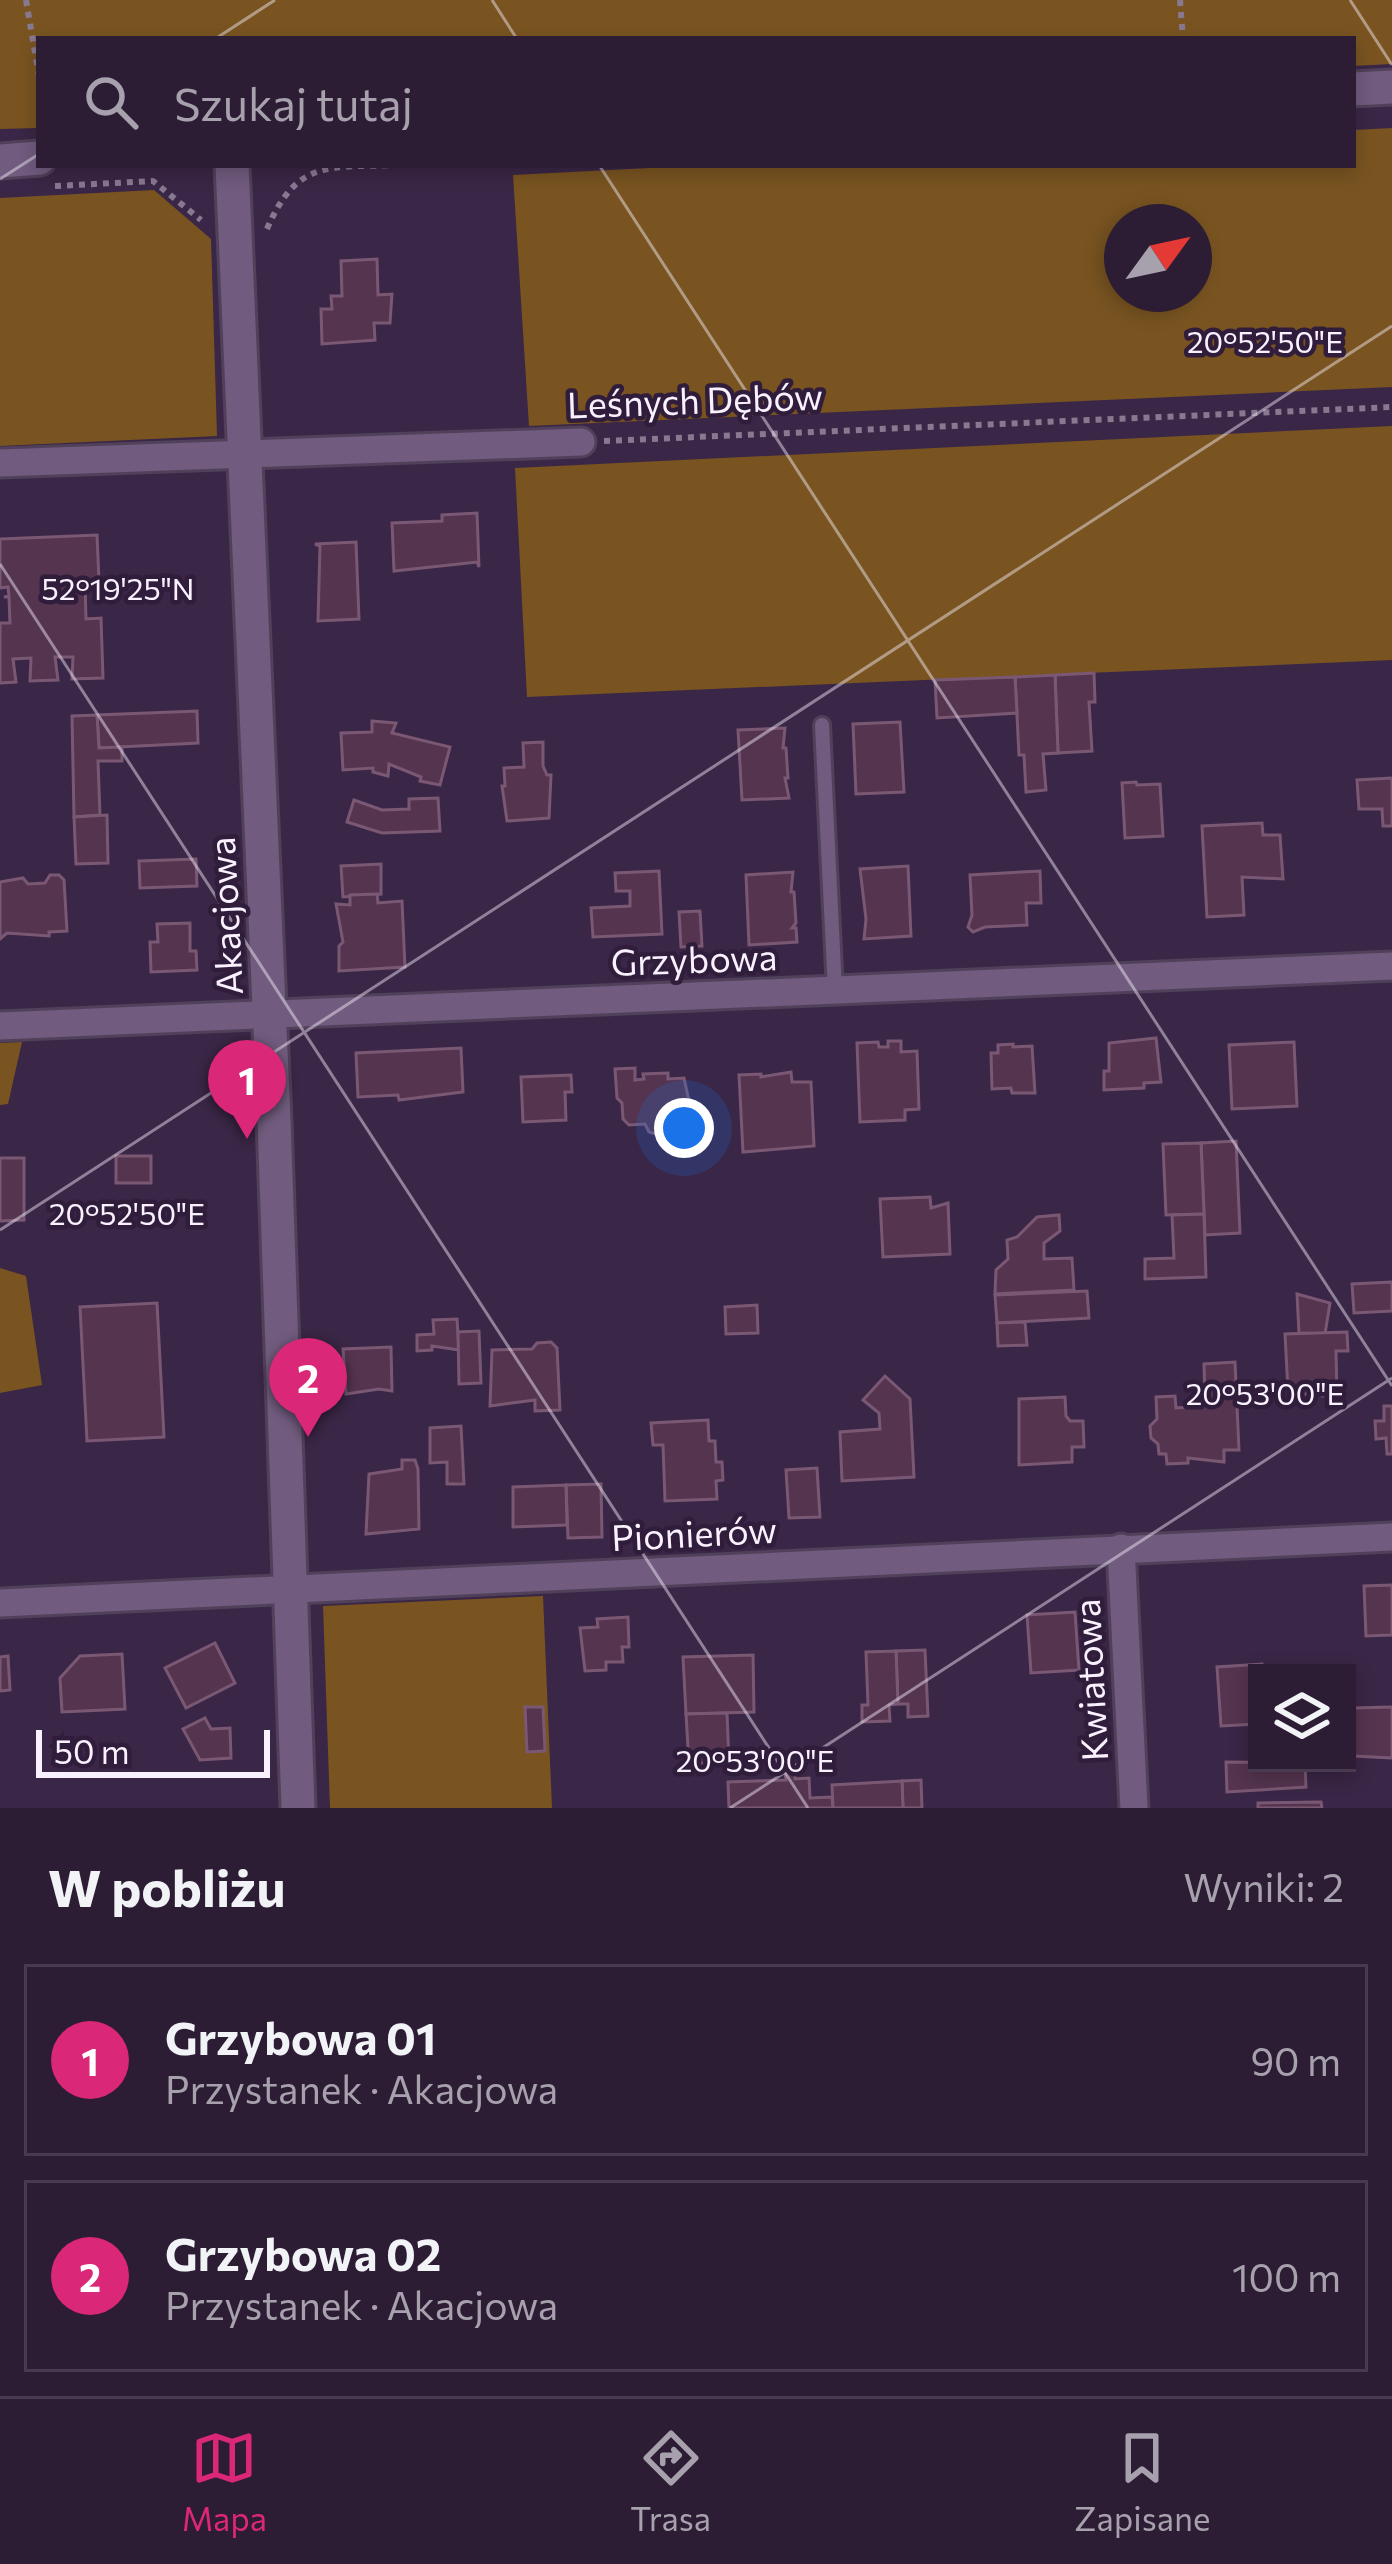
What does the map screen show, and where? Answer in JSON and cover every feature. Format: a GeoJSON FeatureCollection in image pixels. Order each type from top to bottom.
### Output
{"type":"FeatureCollection","features":[{"type":"Feature","properties":{"kind":"street"},"geometry":{"type":"LineString","coordinates":[[1356,89],[1392,87]]}},
{"type":"Feature","properties":{"kind":"street"},"geometry":{"type":"LineString","coordinates":[[0,161],[36,158]]}},
{"type":"Feature","properties":{"kind":"street","name":"Akacjowa"},"geometry":{"type":"LineString","coordinates":[[232,168],[270,1015],[298,1808]]}},
{"type":"Feature","properties":{"kind":"street","name":"Leśnych Dębów"},"geometry":{"type":"LineString","coordinates":[[0,463],[581,442]]}},
{"type":"Feature","properties":{"kind":"street","name":"Grzybowa"},"geometry":{"type":"LineString","coordinates":[[0,1026],[1392,966]]}},
{"type":"Feature","properties":{"kind":"street","name":"Pionierów"},"geometry":{"type":"LineString","coordinates":[[0,1603],[1392,1537]]}},
{"type":"Feature","properties":{"kind":"street","name":"Kwiatowa"},"geometry":{"type":"LineString","coordinates":[[1120,1549],[1134,1808]]}},
{"type":"Feature","properties":{"kind":"lane"},"geometry":{"type":"LineString","coordinates":[[822,725],[835,990]]}},
{"type":"Feature","properties":{"kind":"path"},"geometry":{"type":"LineString","coordinates":[[26,0],[36,58]]}},
{"type":"Feature","properties":{"kind":"path"},"geometry":{"type":"LineString","coordinates":[[1180,0],[1183,36]]}},
{"type":"Feature","properties":{"kind":"path","name":"Leśnych Dębów"},"geometry":{"type":"LineString","coordinates":[[581,442],[1392,407]]}},
{"type":"Feature","properties":{"kind":"shaded area"},"geometry":{"type":"Polygon","coordinates":[[[0,0],[1392,0],[1392,64],[1356,66],[1356,36],[36,36],[36,128],[0,129],[0,0]]]}},
{"type":"Feature","properties":{"kind":"shaded area"},"geometry":{"type":"Polygon","coordinates":[[[1392,128],[1392,387],[529,426],[513,175],[649,168],[1356,168],[1356,130],[1392,128]]]}},
{"type":"Feature","properties":{"kind":"shaded area"},"geometry":{"type":"Polygon","coordinates":[[[154,190],[211,239],[217,436],[0,446],[0,198],[154,190]]]}},
{"type":"Feature","properties":{"kind":"shaded area"},"geometry":{"type":"Polygon","coordinates":[[[1392,426],[1392,660],[527,697],[515,468],[1392,426]]]}},
{"type":"Feature","properties":{"kind":"shaded area"},"geometry":{"type":"Polygon","coordinates":[[[22,1042],[8,1104],[0,1105],[0,1043],[22,1042]]]}},
{"type":"Feature","properties":{"kind":"shaded area"},"geometry":{"type":"Polygon","coordinates":[[[0,1268],[26,1276],[42,1385],[0,1393],[0,1268]]]}},
{"type":"Feature","properties":{"kind":"shaded area"},"geometry":{"type":"Polygon","coordinates":[[[543,1596],[552,1808],[330,1808],[323,1606],[543,1596]]]}},
{"type":"Feature","properties":{"kind":"building"},"geometry":{"type":"Polygon","coordinates":[[[377,259],[378,295],[392,294],[390,323],[374,323],[375,340],[322,344],[321,309],[332,309],[331,296],[342,296],[341,261],[377,259]]]}},
{"type":"Feature","properties":{"kind":"building"},"geometry":{"type":"Polygon","coordinates":[[[477,513],[479,567],[477,562],[394,571],[392,523],[442,521],[442,515],[477,513]]]}},
{"type":"Feature","properties":{"kind":"building"},"geometry":{"type":"Polygon","coordinates":[[[97,535],[99,581],[85,582],[86,619],[101,618],[103,678],[72,679],[73,657],[55,657],[58,680],[30,681],[31,658],[13,659],[16,682],[0,683],[0,623],[10,623],[9,597],[4,597],[9,596],[8,587],[0,588],[0,539],[97,535]]]}},
{"type":"Feature","properties":{"kind":"building"},"geometry":{"type":"Polygon","coordinates":[[[356,542],[359,619],[318,621],[320,546],[315,544],[356,542]]]}},
{"type":"Feature","properties":{"kind":"building"},"geometry":{"type":"Polygon","coordinates":[[[1094,673],[1095,702],[1089,702],[1092,751],[1058,753],[1055,675],[1094,673]]]}},
{"type":"Feature","properties":{"kind":"building"},"geometry":{"type":"Polygon","coordinates":[[[1055,675],[1058,753],[1043,754],[1046,790],[1026,792],[1015,677],[1055,675]]]}},
{"type":"Feature","properties":{"kind":"building"},"geometry":{"type":"Polygon","coordinates":[[[1015,677],[1017,713],[937,718],[935,680],[1015,677]]]}},
{"type":"Feature","properties":{"kind":"building"},"geometry":{"type":"Polygon","coordinates":[[[197,711],[198,743],[99,748],[97,715],[197,711]]]}},
{"type":"Feature","properties":{"kind":"building"},"geometry":{"type":"Polygon","coordinates":[[[97,715],[99,748],[122,747],[122,761],[98,761],[100,815],[74,817],[72,716],[97,715]]]}},
{"type":"Feature","properties":{"kind":"building"},"geometry":{"type":"Polygon","coordinates":[[[372,721],[396,723],[392,733],[450,747],[440,785],[420,781],[421,777],[389,764],[388,776],[373,768],[343,770],[341,733],[372,732],[372,721]]]}},
{"type":"Feature","properties":{"kind":"building"},"geometry":{"type":"Polygon","coordinates":[[[900,722],[904,792],[856,794],[853,724],[900,722]]]}},
{"type":"Feature","properties":{"kind":"building"},"geometry":{"type":"Polygon","coordinates":[[[785,728],[789,798],[742,800],[738,730],[785,728]]]}},
{"type":"Feature","properties":{"kind":"building"},"geometry":{"type":"Polygon","coordinates":[[[543,742],[543,766],[551,775],[549,818],[507,821],[504,768],[524,767],[523,743],[543,742]]]}},
{"type":"Feature","properties":{"kind":"building"},"geometry":{"type":"Polygon","coordinates":[[[1392,778],[1392,826],[1383,826],[1382,809],[1359,809],[1357,780],[1392,778]]]}},
{"type":"Feature","properties":{"kind":"building"},"geometry":{"type":"Polygon","coordinates":[[[1122,783],[1160,784],[1163,836],[1125,838],[1122,783]]]}},
{"type":"Feature","properties":{"kind":"building"},"geometry":{"type":"Polygon","coordinates":[[[438,798],[440,831],[382,833],[347,822],[354,800],[382,810],[409,809],[409,799],[438,798]]]}},
{"type":"Feature","properties":{"kind":"building"},"geometry":{"type":"Polygon","coordinates":[[[107,815],[108,863],[76,864],[74,817],[107,815]]]}},
{"type":"Feature","properties":{"kind":"building"},"geometry":{"type":"Polygon","coordinates":[[[1262,823],[1263,835],[1280,835],[1283,879],[1242,877],[1244,915],[1207,917],[1202,826],[1262,823]]]}},
{"type":"Feature","properties":{"kind":"building"},"geometry":{"type":"Polygon","coordinates":[[[196,859],[197,886],[140,888],[139,861],[196,859]]]}},
{"type":"Feature","properties":{"kind":"building"},"geometry":{"type":"Polygon","coordinates":[[[381,864],[381,894],[343,897],[341,866],[381,864]]]}},
{"type":"Feature","properties":{"kind":"building"},"geometry":{"type":"Polygon","coordinates":[[[908,866],[911,936],[864,939],[860,869],[908,866]]]}},
{"type":"Feature","properties":{"kind":"building"},"geometry":{"type":"Polygon","coordinates":[[[659,871],[662,934],[593,937],[591,908],[630,906],[630,891],[616,891],[615,873],[659,871]]]}},
{"type":"Feature","properties":{"kind":"building"},"geometry":{"type":"Polygon","coordinates":[[[1040,871],[1041,903],[1026,903],[1027,925],[973,932],[968,927],[970,875],[1040,871]]]}},
{"type":"Feature","properties":{"kind":"building"},"geometry":{"type":"Polygon","coordinates":[[[793,872],[796,923],[792,928],[796,928],[797,942],[749,945],[746,875],[793,872]]]}},
{"type":"Feature","properties":{"kind":"building"},"geometry":{"type":"Polygon","coordinates":[[[50,875],[64,880],[67,931],[49,932],[49,936],[7,933],[0,939],[0,882],[23,878],[28,884],[45,883],[50,875]]]}},
{"type":"Feature","properties":{"kind":"building"},"geometry":{"type":"Polygon","coordinates":[[[377,894],[378,903],[402,901],[405,967],[339,971],[343,942],[336,904],[350,905],[350,895],[377,894]]]}},
{"type":"Feature","properties":{"kind":"building"},"geometry":{"type":"Polygon","coordinates":[[[700,911],[702,946],[681,947],[679,912],[700,911]]]}},
{"type":"Feature","properties":{"kind":"building"},"geometry":{"type":"Polygon","coordinates":[[[190,923],[190,951],[196,951],[197,970],[151,972],[150,942],[158,942],[157,924],[190,923]]]}},
{"type":"Feature","properties":{"kind":"building"},"geometry":{"type":"Polygon","coordinates":[[[1156,1038],[1161,1082],[1104,1090],[1109,1043],[1156,1038]]]}},
{"type":"Feature","properties":{"kind":"building"},"geometry":{"type":"Polygon","coordinates":[[[888,1041],[901,1041],[901,1052],[917,1051],[919,1109],[905,1110],[905,1120],[860,1122],[857,1043],[878,1042],[879,1047],[888,1047],[888,1041]]]}},
{"type":"Feature","properties":{"kind":"building"},"geometry":{"type":"Polygon","coordinates":[[[1294,1042],[1297,1106],[1232,1109],[1229,1045],[1294,1042]]]}},
{"type":"Feature","properties":{"kind":"building"},"geometry":{"type":"Polygon","coordinates":[[[998,1045],[1032,1046],[1035,1093],[992,1089],[991,1053],[998,1053],[998,1045]]]}},
{"type":"Feature","properties":{"kind":"building"},"geometry":{"type":"Polygon","coordinates":[[[461,1048],[463,1092],[399,1100],[398,1095],[358,1097],[356,1053],[461,1048]]]}},
{"type":"Feature","properties":{"kind":"building"},"geometry":{"type":"Polygon","coordinates":[[[635,1068],[635,1080],[644,1079],[643,1074],[684,1078],[692,1115],[684,1123],[669,1123],[660,1135],[649,1132],[645,1124],[629,1125],[617,1098],[615,1069],[635,1068]]]}},
{"type":"Feature","properties":{"kind":"building"},"geometry":{"type":"Polygon","coordinates":[[[791,1072],[792,1082],[811,1082],[814,1146],[743,1152],[739,1075],[791,1072]]]}},
{"type":"Feature","properties":{"kind":"building"},"geometry":{"type":"Polygon","coordinates":[[[571,1075],[572,1092],[565,1092],[566,1120],[523,1122],[521,1077],[571,1075]]]}},
{"type":"Feature","properties":{"kind":"building"},"geometry":{"type":"Polygon","coordinates":[[[1236,1141],[1240,1233],[1205,1235],[1201,1143],[1236,1141]]]}},
{"type":"Feature","properties":{"kind":"building"},"geometry":{"type":"Polygon","coordinates":[[[1201,1143],[1204,1214],[1166,1215],[1163,1144],[1201,1143]]]}},
{"type":"Feature","properties":{"kind":"building"},"geometry":{"type":"Polygon","coordinates":[[[116,1156],[151,1156],[151,1183],[116,1183],[116,1156]]]}},
{"type":"Feature","properties":{"kind":"building"},"geometry":{"type":"Polygon","coordinates":[[[0,1158],[24,1158],[24,1220],[0,1221],[0,1158]]]}},
{"type":"Feature","properties":{"kind":"building"},"geometry":{"type":"Polygon","coordinates":[[[930,1197],[931,1208],[948,1203],[950,1254],[883,1257],[880,1199],[930,1197]]]}},
{"type":"Feature","properties":{"kind":"building"},"geometry":{"type":"Polygon","coordinates":[[[1204,1214],[1206,1277],[1145,1279],[1145,1259],[1174,1258],[1172,1215],[1204,1214]]]}},
{"type":"Feature","properties":{"kind":"building"},"geometry":{"type":"Polygon","coordinates":[[[1059,1215],[1060,1231],[1044,1243],[1044,1259],[1072,1258],[1074,1290],[995,1294],[996,1270],[1008,1259],[1007,1240],[1017,1237],[1037,1217],[1059,1215]]]}},
{"type":"Feature","properties":{"kind":"building"},"geometry":{"type":"Polygon","coordinates":[[[1392,1282],[1392,1311],[1354,1313],[1352,1284],[1392,1282]]]}},
{"type":"Feature","properties":{"kind":"building"},"geometry":{"type":"Polygon","coordinates":[[[1087,1291],[1089,1318],[997,1323],[995,1295],[1087,1291]]]}},
{"type":"Feature","properties":{"kind":"building"},"geometry":{"type":"Polygon","coordinates":[[[1297,1294],[1330,1303],[1325,1334],[1299,1333],[1297,1294]]]}},
{"type":"Feature","properties":{"kind":"building"},"geometry":{"type":"Polygon","coordinates":[[[157,1303],[164,1437],[87,1441],[80,1307],[157,1303]]]}},
{"type":"Feature","properties":{"kind":"building"},"geometry":{"type":"Polygon","coordinates":[[[757,1305],[758,1333],[726,1334],[725,1307],[757,1305]]]}},
{"type":"Feature","properties":{"kind":"building"},"geometry":{"type":"Polygon","coordinates":[[[457,1319],[459,1350],[432,1346],[432,1350],[417,1351],[417,1335],[434,1334],[433,1320],[457,1319]]]}},
{"type":"Feature","properties":{"kind":"building"},"geometry":{"type":"Polygon","coordinates":[[[1025,1322],[1027,1345],[998,1346],[997,1323],[1025,1322]]]}},
{"type":"Feature","properties":{"kind":"building"},"geometry":{"type":"Polygon","coordinates":[[[479,1331],[481,1383],[459,1384],[458,1332],[479,1331]]]}},
{"type":"Feature","properties":{"kind":"building"},"geometry":{"type":"Polygon","coordinates":[[[1347,1332],[1348,1351],[1336,1351],[1337,1395],[1322,1396],[1318,1391],[1293,1397],[1288,1391],[1285,1334],[1347,1332]]]}},
{"type":"Feature","properties":{"kind":"building"},"geometry":{"type":"Polygon","coordinates":[[[551,1342],[557,1348],[560,1410],[535,1411],[535,1400],[490,1406],[492,1350],[532,1349],[537,1343],[551,1342]]]}},
{"type":"Feature","properties":{"kind":"building"},"geometry":{"type":"Polygon","coordinates":[[[391,1347],[392,1391],[346,1394],[343,1349],[391,1347]]]}},
{"type":"Feature","properties":{"kind":"building"},"geometry":{"type":"Polygon","coordinates":[[[1235,1362],[1239,1450],[1224,1450],[1224,1462],[1188,1458],[1188,1463],[1167,1464],[1166,1454],[1159,1454],[1151,1438],[1150,1426],[1157,1419],[1156,1397],[1175,1396],[1176,1408],[1205,1406],[1204,1364],[1235,1362]]]}},
{"type":"Feature","properties":{"kind":"building"},"geometry":{"type":"Polygon","coordinates":[[[885,1376],[910,1399],[914,1477],[842,1481],[840,1432],[880,1429],[879,1413],[863,1400],[885,1376]]]}},
{"type":"Feature","properties":{"kind":"building"},"geometry":{"type":"Polygon","coordinates":[[[1065,1397],[1066,1416],[1070,1421],[1083,1421],[1084,1447],[1072,1447],[1072,1462],[1019,1465],[1019,1399],[1065,1397]]]}},
{"type":"Feature","properties":{"kind":"building"},"geometry":{"type":"Polygon","coordinates":[[[1384,1406],[1392,1406],[1392,1454],[1387,1454],[1386,1438],[1376,1439],[1375,1421],[1384,1421],[1384,1406]]]}},
{"type":"Feature","properties":{"kind":"building"},"geometry":{"type":"Polygon","coordinates":[[[708,1420],[716,1462],[722,1462],[717,1499],[665,1501],[663,1445],[653,1445],[651,1423],[708,1420]]]}},
{"type":"Feature","properties":{"kind":"building"},"geometry":{"type":"Polygon","coordinates":[[[461,1426],[464,1484],[447,1484],[447,1462],[430,1463],[430,1428],[461,1426]]]}},
{"type":"Feature","properties":{"kind":"building"},"geometry":{"type":"Polygon","coordinates":[[[402,1460],[415,1460],[418,1469],[419,1529],[366,1534],[369,1474],[402,1469],[402,1460]]]}},
{"type":"Feature","properties":{"kind":"building"},"geometry":{"type":"Polygon","coordinates":[[[817,1468],[820,1517],[789,1518],[786,1470],[817,1468]]]}},
{"type":"Feature","properties":{"kind":"building"},"geometry":{"type":"Polygon","coordinates":[[[601,1484],[602,1537],[568,1538],[566,1485],[601,1484]]]}},
{"type":"Feature","properties":{"kind":"building"},"geometry":{"type":"Polygon","coordinates":[[[566,1485],[567,1525],[513,1527],[513,1487],[566,1485]]]}},
{"type":"Feature","properties":{"kind":"building"},"geometry":{"type":"Polygon","coordinates":[[[1392,1585],[1392,1635],[1366,1636],[1364,1586],[1392,1585]]]}},
{"type":"Feature","properties":{"kind":"building"},"geometry":{"type":"Polygon","coordinates":[[[1075,1612],[1079,1670],[1031,1673],[1027,1615],[1075,1612]]]}},
{"type":"Feature","properties":{"kind":"building"},"geometry":{"type":"Polygon","coordinates":[[[628,1617],[629,1647],[622,1647],[623,1662],[606,1662],[606,1670],[585,1671],[580,1628],[598,1627],[597,1619],[628,1617]]]}},
{"type":"Feature","properties":{"kind":"building"},"geometry":{"type":"Polygon","coordinates":[[[215,1643],[235,1683],[186,1708],[165,1668],[215,1643]]]}},
{"type":"Feature","properties":{"kind":"building"},"geometry":{"type":"Polygon","coordinates":[[[925,1650],[928,1716],[908,1717],[908,1704],[898,1704],[896,1651],[925,1650]]]}},
{"type":"Feature","properties":{"kind":"building"},"geometry":{"type":"Polygon","coordinates":[[[896,1651],[898,1704],[889,1705],[890,1721],[862,1722],[862,1705],[868,1705],[866,1652],[896,1651]]]}},
{"type":"Feature","properties":{"kind":"building"},"geometry":{"type":"Polygon","coordinates":[[[122,1654],[125,1709],[62,1712],[60,1678],[80,1656],[122,1654]]]}},
{"type":"Feature","properties":{"kind":"building"},"geometry":{"type":"Polygon","coordinates":[[[753,1655],[754,1712],[686,1714],[683,1657],[753,1655]]]}},
{"type":"Feature","properties":{"kind":"building"},"geometry":{"type":"Polygon","coordinates":[[[8,1656],[10,1690],[0,1691],[0,1657],[8,1656]]]}},
{"type":"Feature","properties":{"kind":"building"},"geometry":{"type":"Polygon","coordinates":[[[1248,1665],[1248,1724],[1221,1726],[1217,1667],[1248,1665]]]}},
{"type":"Feature","properties":{"kind":"building"},"geometry":{"type":"Polygon","coordinates":[[[525,1707],[543,1707],[545,1751],[527,1752],[525,1707]]]}},
{"type":"Feature","properties":{"kind":"building"},"geometry":{"type":"Polygon","coordinates":[[[1392,1707],[1392,1758],[1356,1756],[1356,1708],[1392,1707]]]}},
{"type":"Feature","properties":{"kind":"building"},"geometry":{"type":"Polygon","coordinates":[[[727,1713],[729,1762],[689,1764],[686,1714],[727,1713]]]}},
{"type":"Feature","properties":{"kind":"building"},"geometry":{"type":"Polygon","coordinates":[[[205,1718],[211,1729],[230,1728],[231,1758],[200,1760],[183,1729],[205,1718]]]}},
{"type":"Feature","properties":{"kind":"building"},"geometry":{"type":"Polygon","coordinates":[[[1226,1762],[1248,1762],[1248,1772],[1305,1772],[1306,1787],[1227,1792],[1226,1762]]]}},
{"type":"Feature","properties":{"kind":"building"},"geometry":{"type":"Polygon","coordinates":[[[795,1772],[795,1779],[809,1778],[810,1798],[832,1797],[833,1808],[729,1808],[728,1782],[786,1780],[785,1773],[795,1772]]]}},
{"type":"Feature","properties":{"kind":"building"},"geometry":{"type":"Polygon","coordinates":[[[921,1780],[922,1808],[903,1808],[902,1781],[921,1780]]]}},
{"type":"Feature","properties":{"kind":"building"},"geometry":{"type":"Polygon","coordinates":[[[902,1781],[903,1808],[833,1808],[832,1785],[902,1781]]]}},
{"type":"Feature","properties":{"kind":"building"},"geometry":{"type":"Polygon","coordinates":[[[1321,1802],[1322,1808],[1258,1808],[1258,1803],[1321,1802]]]}},
{"type":"Feature","properties":{"kind":"place","name":"Grzybowa 01"},"geometry":{"type":"Point","coordinates":[247,1139]}},
{"type":"Feature","properties":{"kind":"place","name":"Grzybowa 02"},"geometry":{"type":"Point","coordinates":[308,1437]}}]}
